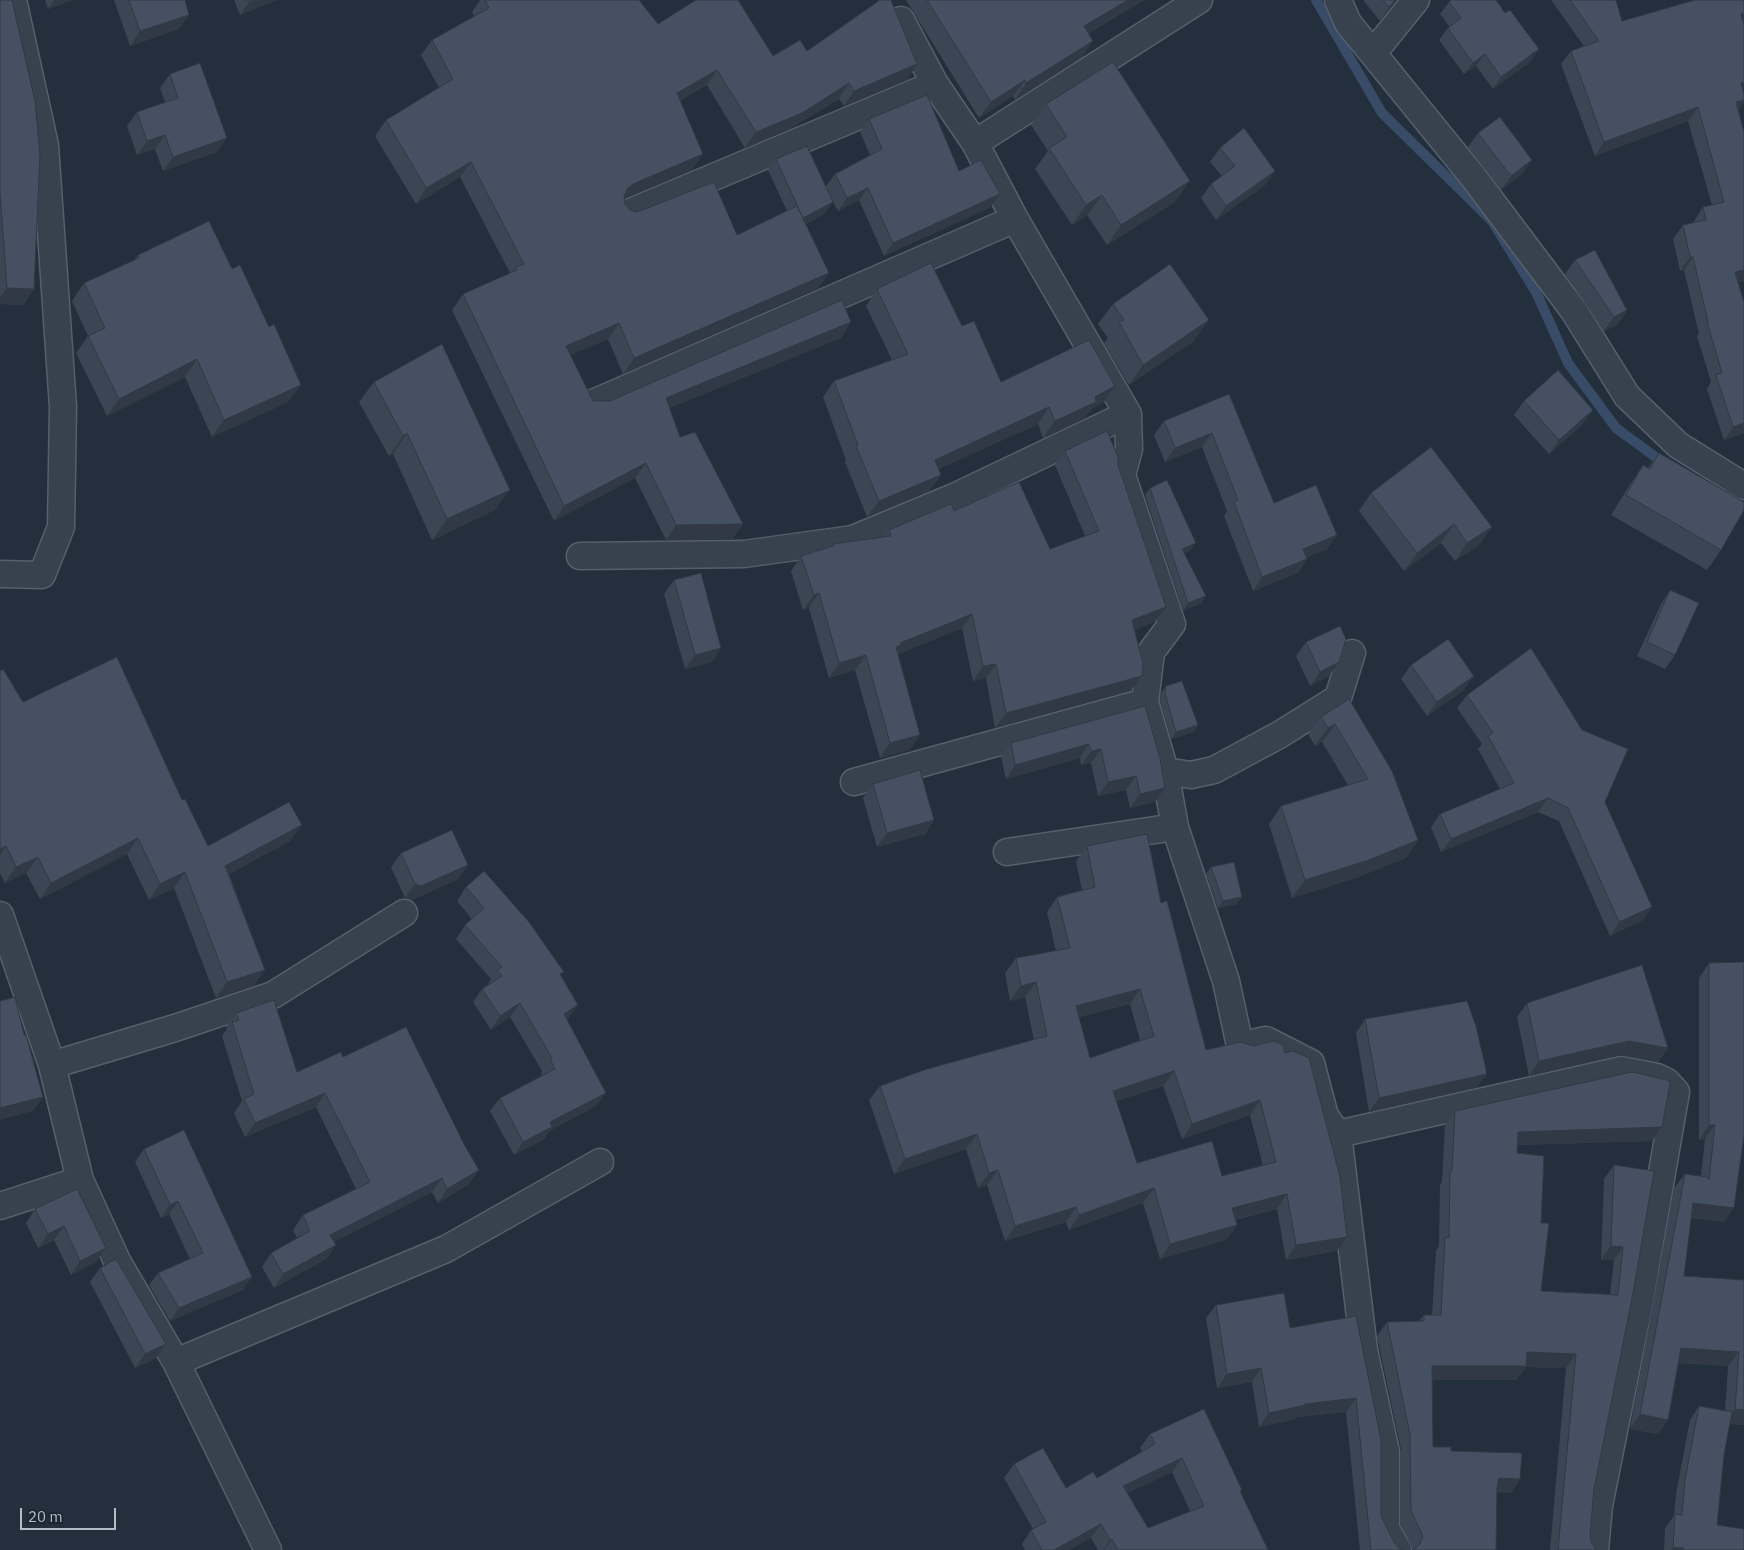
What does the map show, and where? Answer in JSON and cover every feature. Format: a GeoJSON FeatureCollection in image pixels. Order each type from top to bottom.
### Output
{"type":"FeatureCollection","features":[{"type":"Feature","properties":{"kind":"street"},"geometry":{"type":"LineString","coordinates":[[0,574],[42,575],[61,527],[63,407],[45,145],[13,0]]}},
{"type":"Feature","properties":{"kind":"street"},"geometry":{"type":"LineString","coordinates":[[975,143],[1199,0]]}},
{"type":"Feature","properties":{"kind":"street"},"geometry":{"type":"LineString","coordinates":[[1338,0],[1348,23],[1474,178],[1574,310],[1627,396],[1678,445],[1744,486]]}},
{"type":"Feature","properties":{"kind":"street"},"geometry":{"type":"LineString","coordinates":[[1373,53],[1416,0]]}},
{"type":"Feature","properties":{"kind":"street"},"geometry":{"type":"LineString","coordinates":[[901,20],[935,84],[975,143],[1015,219],[1128,414],[1129,449],[1122,475],[1172,624],[1151,652],[1145,702],[1165,771],[1176,827],[1226,980],[1240,1046],[1266,1040],[1311,1063],[1325,1116],[1338,1134],[1364,1350],[1386,1452],[1386,1529],[1398,1550]]}},
{"type":"Feature","properties":{"kind":"street"},"geometry":{"type":"LineString","coordinates":[[628,213],[935,84]]}},
{"type":"Feature","properties":{"kind":"street"},"geometry":{"type":"LineString","coordinates":[[593,403],[1015,219]]}},
{"type":"Feature","properties":{"kind":"street"},"geometry":{"type":"LineString","coordinates":[[580,556],[744,554],[853,539],[954,497],[1128,414]]}},
{"type":"Feature","properties":{"kind":"street"},"geometry":{"type":"LineString","coordinates":[[1165,771],[1191,775],[1214,770],[1280,736],[1338,698],[1352,653]]}},
{"type":"Feature","properties":{"kind":"street"},"geometry":{"type":"LineString","coordinates":[[854,782],[1145,702]]}},
{"type":"Feature","properties":{"kind":"street"},"geometry":{"type":"LineString","coordinates":[[1007,852],[1176,827]]}},
{"type":"Feature","properties":{"kind":"street"},"geometry":{"type":"LineString","coordinates":[[52,1065],[175,1028],[273,995],[404,913]]}},
{"type":"Feature","properties":{"kind":"street"},"geometry":{"type":"LineString","coordinates":[[0,915],[52,1065],[80,1180],[117,1261],[176,1362],[268,1550]]}},
{"type":"Feature","properties":{"kind":"street"},"geometry":{"type":"LineString","coordinates":[[1338,1134],[1622,1070],[1657,1077],[1667,1082],[1676,1092],[1639,1305],[1599,1506],[1595,1550]]}},
{"type":"Feature","properties":{"kind":"street"},"geometry":{"type":"LineString","coordinates":[[176,1362],[446,1249],[600,1162]]}},
{"type":"Feature","properties":{"kind":"street"},"geometry":{"type":"LineString","coordinates":[[0,1206],[80,1180]]}},
{"type":"Feature","properties":{"kind":"building"},"geometry":{"type":"Polygon","coordinates":[[[0,0],[12,0],[35,101],[40,155],[34,289],[7,288],[0,193],[0,0]]]}},
{"type":"Feature","properties":{"kind":"building"},"geometry":{"type":"Polygon","coordinates":[[[129,0],[185,0],[189,15],[140,31],[129,0]]]}},
{"type":"Feature","properties":{"kind":"building"},"geometry":{"type":"Polygon","coordinates":[[[485,0],[639,0],[658,24],[696,0],[738,0],[773,56],[800,40],[807,51],[880,0],[891,0],[917,64],[854,91],[849,83],[802,113],[756,132],[717,70],[677,93],[703,154],[633,184],[627,189],[624,196],[625,204],[630,210],[637,212],[714,182],[737,235],[797,206],[829,273],[634,358],[619,323],[566,346],[593,401],[610,401],[842,300],[851,322],[666,398],[680,437],[695,432],[743,524],[676,525],[646,463],[564,506],[463,294],[517,270],[516,267],[524,264],[471,162],[426,188],[386,120],[453,79],[432,40],[489,8],[485,0]]]}},
{"type":"Feature","properties":{"kind":"building"},"geometry":{"type":"Polygon","coordinates":[[[927,0],[1128,0],[1084,26],[1093,41],[1026,83],[1025,80],[991,102],[927,0]]]}},
{"type":"Feature","properties":{"kind":"building"},"geometry":{"type":"Polygon","coordinates":[[[1383,0],[1395,0],[1389,7],[1383,0]]]}},
{"type":"Feature","properties":{"kind":"building"},"geometry":{"type":"Polygon","coordinates":[[[1451,0],[1496,0],[1505,13],[1510,10],[1539,49],[1501,77],[1485,54],[1473,63],[1448,28],[1461,18],[1449,2],[1451,0]]]}},
{"type":"Feature","properties":{"kind":"building"},"geometry":{"type":"Polygon","coordinates":[[[1570,0],[1616,0],[1622,21],[1695,0],[1744,0],[1744,14],[1741,14],[1744,24],[1744,82],[1741,83],[1744,100],[1736,102],[1744,132],[1744,270],[1735,272],[1744,302],[1744,423],[1733,427],[1716,375],[1722,373],[1707,322],[1693,257],[1690,257],[1683,225],[1706,220],[1703,207],[1724,202],[1698,107],[1604,142],[1571,51],[1599,41],[1570,0]]]}},
{"type":"Feature","properties":{"kind":"building"},"geometry":{"type":"Polygon","coordinates":[[[1113,62],[1190,181],[1121,225],[1102,195],[1086,205],[1049,148],[1067,137],[1046,104],[1113,62]]]}},
{"type":"Feature","properties":{"kind":"building"},"geometry":{"type":"Polygon","coordinates":[[[200,63],[227,138],[173,157],[165,135],[147,141],[137,112],[178,98],[170,74],[200,63]]]}},
{"type":"Feature","properties":{"kind":"building"},"geometry":{"type":"Polygon","coordinates":[[[927,95],[959,171],[981,160],[1000,194],[893,243],[868,188],[847,198],[835,174],[882,149],[869,119],[927,95]]]}},
{"type":"Feature","properties":{"kind":"building"},"geometry":{"type":"Polygon","coordinates":[[[1500,117],[1532,160],[1511,176],[1478,133],[1500,117]]]}},
{"type":"Feature","properties":{"kind":"building"},"geometry":{"type":"Polygon","coordinates":[[[1244,128],[1275,171],[1226,206],[1211,184],[1235,166],[1220,148],[1244,128]]]}},
{"type":"Feature","properties":{"kind":"building"},"geometry":{"type":"Polygon","coordinates":[[[807,146],[833,202],[803,218],[776,159],[807,146]]]}},
{"type":"Feature","properties":{"kind":"building"},"geometry":{"type":"Polygon","coordinates":[[[209,221],[232,269],[240,265],[269,327],[274,324],[301,385],[224,420],[197,359],[119,399],[88,336],[105,328],[84,283],[139,258],[138,255],[209,221]]]}},
{"type":"Feature","properties":{"kind":"building"},"geometry":{"type":"Polygon","coordinates":[[[1595,250],[1627,310],[1614,317],[1575,260],[1595,250]]]}},
{"type":"Feature","properties":{"kind":"building"},"geometry":{"type":"Polygon","coordinates":[[[931,263],[962,326],[974,321],[1001,382],[1089,340],[1115,386],[1095,397],[1096,402],[1055,421],[1049,407],[935,460],[941,475],[879,501],[856,446],[858,445],[834,381],[908,354],[877,289],[931,263]]]}},
{"type":"Feature","properties":{"kind":"building"},"geometry":{"type":"Polygon","coordinates":[[[1170,264],[1209,320],[1143,365],[1119,322],[1124,320],[1113,304],[1170,264]]]}},
{"type":"Feature","properties":{"kind":"building"},"geometry":{"type":"Polygon","coordinates":[[[442,344],[510,490],[447,519],[407,433],[403,436],[374,382],[442,344]]]}},
{"type":"Feature","properties":{"kind":"building"},"geometry":{"type":"Polygon","coordinates":[[[1558,370],[1593,410],[1559,440],[1524,401],[1558,370]]]}},
{"type":"Feature","properties":{"kind":"building"},"geometry":{"type":"Polygon","coordinates":[[[1229,394],[1274,503],[1316,485],[1337,535],[1303,549],[1307,559],[1262,577],[1234,502],[1238,500],[1212,433],[1175,448],[1164,421],[1229,394]]]}},
{"type":"Feature","properties":{"kind":"building"},"geometry":{"type":"Polygon","coordinates":[[[1107,431],[1118,457],[1118,465],[1166,607],[1132,620],[1143,664],[1142,676],[1006,713],[996,664],[983,666],[972,614],[900,643],[901,645],[896,647],[920,735],[890,743],[866,655],[839,663],[819,593],[814,595],[801,556],[833,546],[833,544],[891,536],[889,530],[951,504],[954,511],[1019,482],[1050,549],[1099,531],[1065,451],[1107,431]]]}},
{"type":"Feature","properties":{"kind":"building"},"geometry":{"type":"Polygon","coordinates":[[[1431,447],[1492,527],[1467,543],[1454,524],[1417,553],[1371,493],[1431,447]]]}},
{"type":"Feature","properties":{"kind":"building"},"geometry":{"type":"Polygon","coordinates":[[[1659,453],[1744,502],[1744,510],[1721,550],[1626,495],[1643,465],[1650,469],[1659,453]]]}},
{"type":"Feature","properties":{"kind":"building"},"geometry":{"type":"Polygon","coordinates":[[[1167,480],[1196,543],[1182,549],[1206,596],[1188,603],[1150,488],[1167,480]]]}},
{"type":"Feature","properties":{"kind":"building"},"geometry":{"type":"Polygon","coordinates":[[[701,573],[721,648],[695,655],[674,580],[701,573]]]}},
{"type":"Feature","properties":{"kind":"building"},"geometry":{"type":"Polygon","coordinates":[[[1670,590],[1699,603],[1675,655],[1647,642],[1670,590]]]}},
{"type":"Feature","properties":{"kind":"building"},"geometry":{"type":"Polygon","coordinates":[[[1340,626],[1346,639],[1339,662],[1320,672],[1306,642],[1340,626]]]}},
{"type":"Feature","properties":{"kind":"building"},"geometry":{"type":"Polygon","coordinates":[[[1448,639],[1474,676],[1437,702],[1411,665],[1448,639]]]}},
{"type":"Feature","properties":{"kind":"building"},"geometry":{"type":"Polygon","coordinates":[[[1531,648],[1582,730],[1628,749],[1605,802],[1652,907],[1619,922],[1568,808],[1548,798],[1451,839],[1440,814],[1514,783],[1488,736],[1493,733],[1467,695],[1531,648]]]}},
{"type":"Feature","properties":{"kind":"building"},"geometry":{"type":"Polygon","coordinates":[[[117,657],[182,800],[185,799],[208,846],[289,802],[302,825],[225,866],[265,970],[227,982],[185,872],[160,884],[138,838],[51,883],[38,857],[16,867],[6,846],[0,849],[0,671],[3,669],[23,702],[117,657]]]}},
{"type":"Feature","properties":{"kind":"building"},"geometry":{"type":"Polygon","coordinates":[[[1182,681],[1198,725],[1176,732],[1165,694],[1166,686],[1182,681]]]}},
{"type":"Feature","properties":{"kind":"building"},"geometry":{"type":"Polygon","coordinates":[[[1349,699],[1392,771],[1418,840],[1369,860],[1305,880],[1281,806],[1368,779],[1335,724],[1328,728],[1321,717],[1349,699]]]}},
{"type":"Feature","properties":{"kind":"building"},"geometry":{"type":"Polygon","coordinates":[[[1145,706],[1160,758],[1165,788],[1140,794],[1136,776],[1108,782],[1101,749],[1091,751],[1089,744],[1015,765],[1011,743],[1145,706]]]}},
{"type":"Feature","properties":{"kind":"building"},"geometry":{"type":"Polygon","coordinates":[[[920,770],[934,820],[887,833],[873,784],[920,770]]]}},
{"type":"Feature","properties":{"kind":"building"},"geometry":{"type":"Polygon","coordinates":[[[452,830],[468,865],[421,886],[415,884],[401,853],[452,830]]]}},
{"type":"Feature","properties":{"kind":"building"},"geometry":{"type":"Polygon","coordinates":[[[1147,834],[1161,903],[1167,901],[1206,1050],[1240,1042],[1253,1046],[1274,1041],[1283,1045],[1285,1053],[1293,1051],[1309,1058],[1340,1177],[1347,1237],[1296,1245],[1287,1194],[1232,1208],[1237,1225],[1170,1244],[1154,1188],[1079,1215],[1076,1207],[1015,1226],[998,1170],[989,1173],[977,1134],[905,1159],[880,1086],[927,1069],[1047,1036],[1036,982],[1021,986],[1016,958],[1070,948],[1057,897],[1095,887],[1087,846],[1147,834]],[[1140,989],[1076,1006],[1090,1058],[1154,1036],[1140,989]],[[1174,1071],[1113,1091],[1137,1163],[1212,1141],[1222,1176],[1276,1162],[1260,1100],[1192,1124],[1174,1071]]]}},
{"type":"Feature","properties":{"kind":"building"},"geometry":{"type":"Polygon","coordinates":[[[1234,862],[1242,897],[1223,901],[1211,867],[1234,862]]]}},
{"type":"Feature","properties":{"kind":"building"},"geometry":{"type":"Polygon","coordinates":[[[484,871],[529,922],[564,972],[560,974],[578,1005],[564,1014],[606,1093],[550,1122],[552,1127],[523,1142],[500,1098],[555,1069],[550,1059],[552,1058],[520,1003],[500,1016],[482,989],[502,976],[497,970],[502,967],[465,925],[484,908],[466,887],[484,871]]]}},
{"type":"Feature","properties":{"kind":"building"},"geometry":{"type":"Polygon","coordinates":[[[1744,962],[1744,1135],[1734,1208],[1693,1203],[1684,1276],[1744,1280],[1744,1410],[1735,1409],[1739,1352],[1681,1348],[1668,1420],[1640,1414],[1685,1174],[1708,1177],[1709,1180],[1715,1125],[1709,1125],[1709,963],[1744,962]]]}},
{"type":"Feature","properties":{"kind":"building"},"geometry":{"type":"Polygon","coordinates":[[[1642,965],[1668,1048],[1629,1041],[1539,1061],[1527,1003],[1642,965]]]}},
{"type":"Feature","properties":{"kind":"building"},"geometry":{"type":"Polygon","coordinates":[[[15,997],[24,1035],[26,1035],[43,1097],[0,1108],[0,1001],[15,997]]]}},
{"type":"Feature","properties":{"kind":"building"},"geometry":{"type":"Polygon","coordinates":[[[274,1000],[297,1072],[341,1052],[343,1057],[406,1027],[465,1146],[479,1170],[447,1189],[442,1178],[330,1235],[336,1245],[283,1274],[271,1253],[310,1231],[303,1215],[370,1182],[325,1093],[255,1123],[244,1099],[254,1094],[232,1022],[239,1020],[236,1013],[274,1000]]]}},
{"type":"Feature","properties":{"kind":"building"},"geometry":{"type":"Polygon","coordinates":[[[1467,1001],[1476,1026],[1487,1074],[1379,1098],[1365,1019],[1467,1001]]]}},
{"type":"Feature","properties":{"kind":"building"},"geometry":{"type":"Polygon","coordinates":[[[1632,1072],[1667,1080],[1670,1083],[1662,1127],[1518,1132],[1517,1153],[1544,1156],[1541,1223],[1549,1223],[1541,1291],[1618,1295],[1623,1247],[1611,1246],[1614,1165],[1654,1171],[1634,1288],[1594,1489],[1590,1535],[1595,1550],[1558,1550],[1576,1354],[1527,1352],[1526,1366],[1432,1366],[1433,1447],[1451,1447],[1451,1451],[1522,1453],[1520,1479],[1499,1478],[1497,1488],[1496,1550],[1412,1550],[1420,1544],[1423,1536],[1411,1511],[1410,1435],[1387,1322],[1424,1321],[1424,1315],[1441,1315],[1445,1238],[1449,1238],[1450,1171],[1452,1171],[1455,1111],[1632,1072]]]}},
{"type":"Feature","properties":{"kind":"building"},"geometry":{"type":"Polygon","coordinates":[[[184,1130],[252,1277],[179,1308],[158,1273],[203,1253],[178,1201],[170,1205],[144,1149],[184,1130]]]}},
{"type":"Feature","properties":{"kind":"building"},"geometry":{"type":"Polygon","coordinates":[[[77,1189],[106,1248],[80,1261],[64,1226],[48,1234],[35,1209],[77,1189]]]}},
{"type":"Feature","properties":{"kind":"building"},"geometry":{"type":"Polygon","coordinates":[[[116,1259],[166,1344],[145,1354],[100,1268],[116,1259]]]}},
{"type":"Feature","properties":{"kind":"building"},"geometry":{"type":"Polygon","coordinates":[[[1284,1293],[1290,1328],[1356,1316],[1381,1440],[1381,1516],[1395,1544],[1404,1550],[1371,1550],[1356,1398],[1305,1404],[1269,1413],[1261,1368],[1227,1374],[1216,1305],[1284,1293]]]}},
{"type":"Feature","properties":{"kind":"building"},"geometry":{"type":"Polygon","coordinates":[[[1699,1406],[1732,1412],[1724,1455],[1717,1525],[1744,1529],[1744,1550],[1683,1550],[1684,1548],[1673,1547],[1675,1514],[1682,1515],[1685,1480],[1699,1406]]]}},
{"type":"Feature","properties":{"kind":"building"},"geometry":{"type":"Polygon","coordinates":[[[1204,1409],[1268,1550],[1118,1550],[1101,1524],[1054,1550],[1042,1550],[1031,1530],[1046,1522],[1014,1464],[1043,1448],[1066,1488],[1093,1472],[1097,1478],[1155,1444],[1150,1434],[1204,1409]],[[1182,1458],[1123,1486],[1148,1528],[1204,1506],[1182,1458]]]}},
{"type":"Feature","properties":{"kind":"waterway"},"geometry":{"type":"LineString","coordinates":[[1316,0],[1382,113],[1492,221],[1536,292],[1568,363],[1616,428],[1665,464]]}}]}
